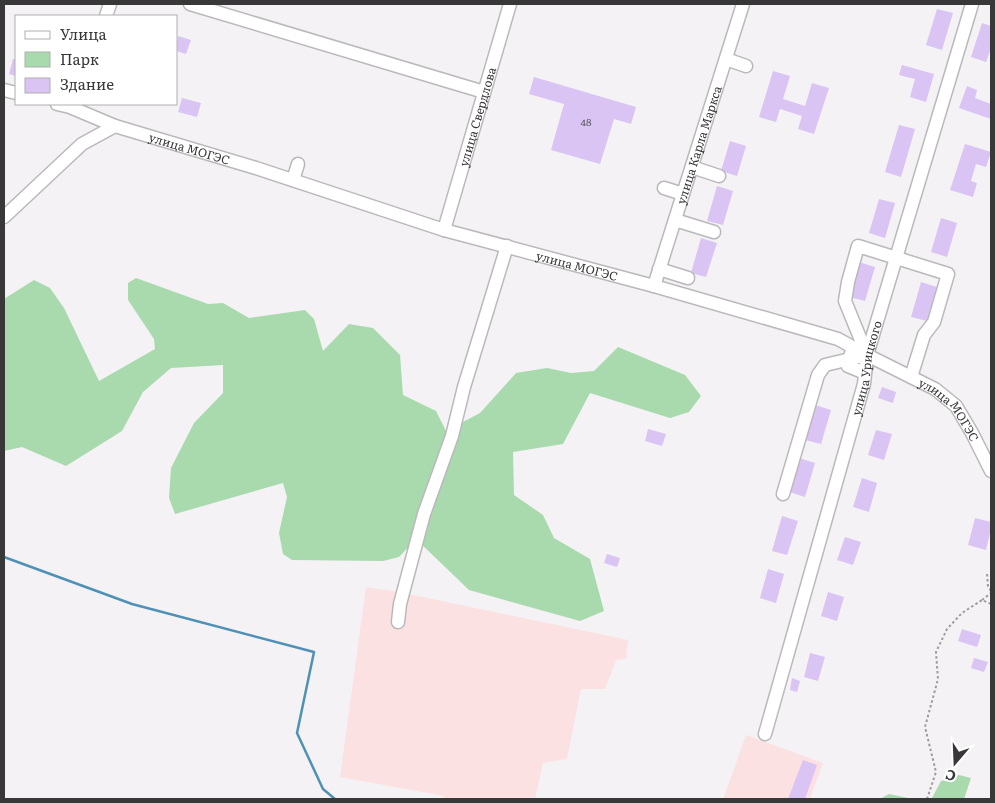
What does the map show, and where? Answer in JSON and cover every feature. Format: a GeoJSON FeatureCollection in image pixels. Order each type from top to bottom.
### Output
{"type":"FeatureCollection","features":[{"type":"Feature","properties":{"kind":"street"},"geometry":{"type":"LineString","coordinates":[[190,4],[484,92]]}},
{"type":"Feature","properties":{"kind":"street","name":"улица Свердлова"},"geometry":{"type":"LineString","coordinates":[[444,230],[510,4]]}},
{"type":"Feature","properties":{"kind":"street","name":"улица Карла Маркса"},"geometry":{"type":"LineString","coordinates":[[654,286],[743,4]]}},
{"type":"Feature","properties":{"kind":"street","name":"улица Урицкого"},"geometry":{"type":"LineString","coordinates":[[765,734],[864,384],[867,355],[972,4]]}},
{"type":"Feature","properties":{"kind":"street"},"geometry":{"type":"LineString","coordinates":[[726,59],[746,66]]}},
{"type":"Feature","properties":{"kind":"street","name":"улица МОГЭС"},"geometry":{"type":"LineString","coordinates":[[63,105],[76,107],[115,126],[293,180],[444,230],[654,286],[838,339],[851,353],[867,355],[935,389],[956,406],[972,432],[991,472]]}},
{"type":"Feature","properties":{"kind":"street"},"geometry":{"type":"LineString","coordinates":[[4,217],[82,144],[115,126]]}},
{"type":"Feature","properties":{"kind":"street"},"geometry":{"type":"LineString","coordinates":[[293,180],[298,164]]}},
{"type":"Feature","properties":{"kind":"street"},"geometry":{"type":"LineString","coordinates":[[692,167],[719,176]]}},
{"type":"Feature","properties":{"kind":"street"},"geometry":{"type":"LineString","coordinates":[[664,188],[683,194]]}},
{"type":"Feature","properties":{"kind":"street"},"geometry":{"type":"LineString","coordinates":[[675,220],[714,232]]}},
{"type":"Feature","properties":{"kind":"street"},"geometry":{"type":"LineString","coordinates":[[398,622],[400,604],[424,514],[452,436],[464,387],[507,246]]}},
{"type":"Feature","properties":{"kind":"street"},"geometry":{"type":"LineString","coordinates":[[867,355],[845,301],[858,246],[948,274],[934,322],[924,335],[911,377]]}},
{"type":"Feature","properties":{"kind":"street"},"geometry":{"type":"LineString","coordinates":[[659,269],[688,278]]}},
{"type":"Feature","properties":{"kind":"street"},"geometry":{"type":"LineString","coordinates":[[851,353],[848,366],[865,372]]}},
{"type":"Feature","properties":{"kind":"street"},"geometry":{"type":"LineString","coordinates":[[783,494],[818,375],[825,364],[851,353]]}},
{"type":"Feature","properties":{"kind":"path"},"geometry":{"type":"LineString","coordinates":[[927,799],[936,772],[925,727],[938,679],[936,652],[947,629],[962,613],[991,592],[988,586],[987,574]]}},
{"type":"Feature","properties":{"kind":"path"},"geometry":{"type":"LineString","coordinates":[[982,600],[991,604]]}},
{"type":"Feature","properties":{"kind":"shaded area"},"geometry":{"type":"Polygon","coordinates":[[[366,587],[399,592],[628,640],[626,659],[616,660],[605,689],[581,689],[567,759],[543,763],[535,799],[444,799],[444,796],[340,777],[366,587]]]}},
{"type":"Feature","properties":{"kind":"shaded area"},"geometry":{"type":"Polygon","coordinates":[[[746,735],[823,763],[810,799],[723,799],[746,735]]]}},
{"type":"Feature","properties":{"kind":"green space"},"geometry":{"type":"Polygon","coordinates":[[[136,278],[208,304],[223,303],[249,318],[305,310],[314,319],[323,351],[349,324],[373,328],[400,355],[403,395],[436,411],[446,431],[480,413],[516,373],[547,368],[571,373],[594,371],[618,347],[685,375],[701,396],[689,412],[670,418],[590,393],[563,444],[513,452],[514,495],[543,515],[554,538],[590,559],[604,611],[580,621],[469,590],[416,539],[399,557],[383,561],[292,560],[283,554],[279,533],[287,497],[283,483],[175,514],[169,498],[171,468],[194,423],[223,393],[223,365],[171,368],[143,392],[122,431],[66,466],[22,447],[4,451],[4,299],[34,280],[50,288],[64,308],[99,381],[155,349],[154,339],[128,300],[128,283],[136,278]]]}},
{"type":"Feature","properties":{"kind":"green space"},"geometry":{"type":"Polygon","coordinates":[[[959,775],[971,778],[964,799],[913,799],[932,798],[941,781],[959,775]]]}},
{"type":"Feature","properties":{"kind":"green space"},"geometry":{"type":"Polygon","coordinates":[[[889,794],[913,799],[880,799],[889,794]]]}},
{"type":"Feature","properties":{"kind":"building"},"geometry":{"type":"Polygon","coordinates":[[[937,9],[953,13],[942,50],[926,45],[937,9]]]}},
{"type":"Feature","properties":{"kind":"building"},"geometry":{"type":"Polygon","coordinates":[[[982,23],[991,26],[991,48],[986,62],[971,57],[982,23]]]}},
{"type":"Feature","properties":{"kind":"building"},"geometry":{"type":"Polygon","coordinates":[[[178,36],[191,40],[186,54],[178,52],[178,36]]]}},
{"type":"Feature","properties":{"kind":"building"},"geometry":{"type":"Polygon","coordinates":[[[13,59],[15,59],[15,76],[9,74],[13,59]]]}},
{"type":"Feature","properties":{"kind":"building"},"geometry":{"type":"Polygon","coordinates":[[[902,65],[934,74],[926,102],[910,97],[915,79],[899,75],[902,65]]]}},
{"type":"Feature","properties":{"kind":"building"},"geometry":{"type":"Polygon","coordinates":[[[773,71],[790,76],[783,99],[805,106],[812,83],[829,88],[814,134],[798,129],[802,116],[780,109],[776,122],[759,117],[773,71]]]}},
{"type":"Feature","properties":{"kind":"building"},"geometry":{"type":"Polygon","coordinates":[[[534,77],[636,107],[631,124],[614,119],[600,164],[551,150],[564,104],[529,94],[534,77]]]}},
{"type":"Feature","properties":{"kind":"building"},"geometry":{"type":"Polygon","coordinates":[[[967,86],[977,90],[975,98],[991,104],[991,119],[959,108],[967,86]]]}},
{"type":"Feature","properties":{"kind":"building"},"geometry":{"type":"Polygon","coordinates":[[[182,98],[201,103],[197,117],[178,112],[182,98]]]}},
{"type":"Feature","properties":{"kind":"building"},"geometry":{"type":"Polygon","coordinates":[[[899,125],[915,129],[901,177],[885,172],[899,125]]]}},
{"type":"Feature","properties":{"kind":"building"},"geometry":{"type":"Polygon","coordinates":[[[730,141],[746,146],[737,176],[721,171],[730,141]]]}},
{"type":"Feature","properties":{"kind":"building"},"geometry":{"type":"Polygon","coordinates":[[[965,144],[991,152],[986,167],[976,164],[971,181],[977,183],[973,197],[950,190],[965,144]]]}},
{"type":"Feature","properties":{"kind":"building"},"geometry":{"type":"Polygon","coordinates":[[[717,186],[733,191],[723,225],[707,221],[717,186]]]}},
{"type":"Feature","properties":{"kind":"building"},"geometry":{"type":"Polygon","coordinates":[[[879,199],[895,203],[885,238],[869,233],[879,199]]]}},
{"type":"Feature","properties":{"kind":"building"},"geometry":{"type":"Polygon","coordinates":[[[941,218],[957,223],[947,257],[931,252],[941,218]]]}},
{"type":"Feature","properties":{"kind":"building"},"geometry":{"type":"Polygon","coordinates":[[[701,238],[717,243],[706,277],[691,273],[701,238]]]}},
{"type":"Feature","properties":{"kind":"building"},"geometry":{"type":"Polygon","coordinates":[[[859,262],[875,267],[865,301],[849,297],[859,262]]]}},
{"type":"Feature","properties":{"kind":"building"},"geometry":{"type":"Polygon","coordinates":[[[921,282],[937,287],[927,321],[911,317],[921,282]]]}},
{"type":"Feature","properties":{"kind":"building"},"geometry":{"type":"Polygon","coordinates":[[[882,387],[896,392],[893,403],[878,398],[882,387]]]}},
{"type":"Feature","properties":{"kind":"building"},"geometry":{"type":"Polygon","coordinates":[[[815,405],[831,410],[821,444],[805,440],[815,405]]]}},
{"type":"Feature","properties":{"kind":"building"},"geometry":{"type":"Polygon","coordinates":[[[648,429],[666,434],[662,446],[645,441],[648,429]]]}},
{"type":"Feature","properties":{"kind":"building"},"geometry":{"type":"Polygon","coordinates":[[[876,430],[892,434],[884,460],[868,455],[876,430]]]}},
{"type":"Feature","properties":{"kind":"building"},"geometry":{"type":"Polygon","coordinates":[[[799,458],[815,463],[805,497],[789,492],[799,458]]]}},
{"type":"Feature","properties":{"kind":"building"},"geometry":{"type":"Polygon","coordinates":[[[862,478],[877,483],[869,512],[853,507],[862,478]]]}},
{"type":"Feature","properties":{"kind":"building"},"geometry":{"type":"Polygon","coordinates":[[[782,516],[798,521],[787,555],[772,551],[782,516]]]}},
{"type":"Feature","properties":{"kind":"building"},"geometry":{"type":"Polygon","coordinates":[[[975,518],[991,522],[986,550],[968,545],[975,518]]]}},
{"type":"Feature","properties":{"kind":"building"},"geometry":{"type":"Polygon","coordinates":[[[845,537],[861,542],[853,565],[837,560],[845,537]]]}},
{"type":"Feature","properties":{"kind":"building"},"geometry":{"type":"Polygon","coordinates":[[[607,554],[620,558],[617,567],[604,563],[607,554]]]}},
{"type":"Feature","properties":{"kind":"building"},"geometry":{"type":"Polygon","coordinates":[[[768,569],[784,574],[776,603],[760,598],[768,569]]]}},
{"type":"Feature","properties":{"kind":"building"},"geometry":{"type":"Polygon","coordinates":[[[828,592],[844,597],[837,621],[821,616],[828,592]]]}},
{"type":"Feature","properties":{"kind":"building"},"geometry":{"type":"Polygon","coordinates":[[[962,629],[981,635],[977,647],[958,641],[962,629]]]}},
{"type":"Feature","properties":{"kind":"building"},"geometry":{"type":"Polygon","coordinates":[[[810,653],[825,657],[818,681],[804,677],[810,653]]]}},
{"type":"Feature","properties":{"kind":"building"},"geometry":{"type":"Polygon","coordinates":[[[974,658],[988,662],[984,672],[971,668],[974,658]]]}},
{"type":"Feature","properties":{"kind":"building"},"geometry":{"type":"Polygon","coordinates":[[[792,678],[800,681],[797,692],[790,690],[792,678]]]}},
{"type":"Feature","properties":{"kind":"building"},"geometry":{"type":"Polygon","coordinates":[[[803,760],[817,765],[805,799],[788,799],[803,760]]]}},
{"type":"Feature","properties":{"kind":"waterway"},"geometry":{"type":"LineString","coordinates":[[4,557],[132,604],[314,652],[297,733],[323,789],[335,799]]}}]}
